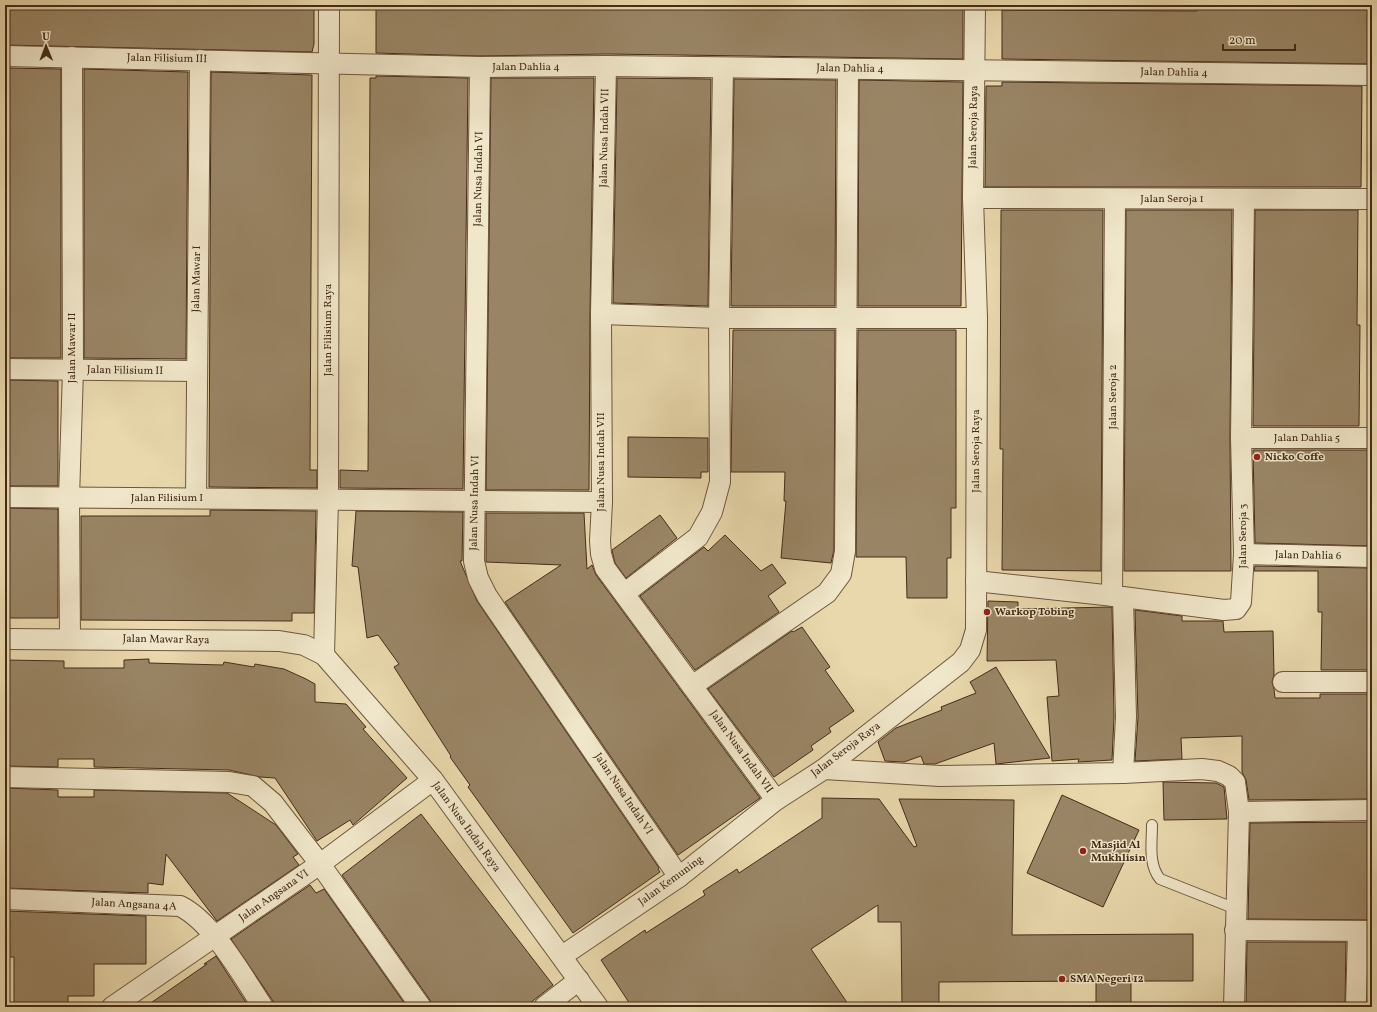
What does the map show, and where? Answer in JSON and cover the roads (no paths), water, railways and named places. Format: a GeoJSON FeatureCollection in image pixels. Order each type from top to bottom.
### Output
{"type":"FeatureCollection","features":[{"type":"Feature","properties":{"kind":"street","name":"Jalan Filisium Raya"},"geometry":{"type":"LineString","coordinates":[[324,655],[328,499],[329,5]]}},
{"type":"Feature","properties":{"kind":"street","name":"Jalan Seroja Raya"},"geometry":{"type":"LineString","coordinates":[[776,800],[824,769],[962,662],[970,650],[976,630],[977,318],[973,198],[975,5]]}},
{"type":"Feature","properties":{"kind":"street","name":"Jalan Filisium III"},"geometry":{"type":"LineString","coordinates":[[5,56],[328,62]]}},
{"type":"Feature","properties":{"kind":"street","name":"Jalan Mawar II"},"geometry":{"type":"LineString","coordinates":[[70,640],[69,498],[73,370],[72,57]]}},
{"type":"Feature","properties":{"kind":"street","name":"Jalan Mawar I"},"geometry":{"type":"LineString","coordinates":[[196,498],[200,60]]}},
{"type":"Feature","properties":{"kind":"street","name":"Jalan Dahlia 4"},"geometry":{"type":"LineString","coordinates":[[328,62],[480,67],[606,66],[1372,75]]}},
{"type":"Feature","properties":{"kind":"street","name":"Jalan Nusa Indah VII"},"geometry":{"type":"LineString","coordinates":[[606,66],[601,314],[601,554],[605,568],[625,593],[776,800]]}},
{"type":"Feature","properties":{"kind":"street","name":"Jalan Nusa Indah VI"},"geometry":{"type":"LineString","coordinates":[[480,67],[476,500],[474,561],[478,578],[487,596],[680,877]]}},
{"type":"Feature","properties":{"kind":"street"},"geometry":{"type":"LineString","coordinates":[[625,593],[698,537],[712,512],[720,482],[719,318],[723,68]]}},
{"type":"Feature","properties":{"kind":"street"},"geometry":{"type":"LineString","coordinates":[[692,686],[827,593],[841,574],[845,551],[848,318],[848,69]]}},
{"type":"Feature","properties":{"kind":"street","name":"Jalan Seroja 1"},"geometry":{"type":"LineString","coordinates":[[973,198],[1372,199]]}},
{"type":"Feature","properties":{"kind":"street","name":"Jalan Seroja 2"},"geometry":{"type":"LineString","coordinates":[[1115,199],[1117,596],[1126,717],[1123,773]]}},
{"type":"Feature","properties":{"kind":"street","name":"Jalan Seroja 3"},"geometry":{"type":"LineString","coordinates":[[976,581],[1117,596],[1224,610],[1236,609],[1241,602],[1244,554],[1241,438],[1244,199]]}},
{"type":"Feature","properties":{"kind":"street"},"geometry":{"type":"LineString","coordinates":[[601,314],[719,318],[977,318]]}},
{"type":"Feature","properties":{"kind":"street","name":"Jalan Filisium II"},"geometry":{"type":"LineString","coordinates":[[5,369],[196,372]]}},
{"type":"Feature","properties":{"kind":"street","name":"Jalan Dahlia 5"},"geometry":{"type":"LineString","coordinates":[[1241,438],[1372,438]]}},
{"type":"Feature","properties":{"kind":"street","name":"Jalan Filisium I"},"geometry":{"type":"LineString","coordinates":[[5,497],[602,502]]}},
{"type":"Feature","properties":{"kind":"street","name":"Jalan Dahlia 6"},"geometry":{"type":"LineString","coordinates":[[1244,554],[1372,558]]}},
{"type":"Feature","properties":{"kind":"street","name":"Jalan Mawar Raya"},"geometry":{"type":"LineString","coordinates":[[5,639],[279,641],[304,645],[324,655]]}},
{"type":"Feature","properties":{"kind":"street","name":"Jalan Nusa Indah Raya"},"geometry":{"type":"LineString","coordinates":[[324,655],[433,780],[598,1007]]}},
{"type":"Feature","properties":{"kind":"street"},"geometry":{"type":"LineString","coordinates":[[1283,682],[1372,682]]}},
{"type":"Feature","properties":{"kind":"street"},"geometry":{"type":"LineString","coordinates":[[824,769],[940,776],[1123,773],[1202,769],[1218,771],[1228,776],[1235,782],[1239,812],[1234,1007]]}},
{"type":"Feature","properties":{"kind":"street"},"geometry":{"type":"LineString","coordinates":[[5,777],[229,782],[253,786],[273,803],[320,864],[421,1007]]}},
{"type":"Feature","properties":{"kind":"street","name":"Jalan Angsana VI"},"geometry":{"type":"LineString","coordinates":[[112,1007],[320,864],[433,780]]}},
{"type":"Feature","properties":{"kind":"street","name":"Jalan Kemuning"},"geometry":{"type":"LineString","coordinates":[[562,956],[680,877],[776,800]]}},
{"type":"Feature","properties":{"kind":"street"},"geometry":{"type":"LineString","coordinates":[[1239,812],[1372,810]]}},
{"type":"Feature","properties":{"kind":"street","name":"Jalan Angsana 4A"},"geometry":{"type":"LineString","coordinates":[[5,899],[180,906],[189,911],[215,937],[263,1007]]}},
{"type":"Feature","properties":{"kind":"street"},"geometry":{"type":"LineString","coordinates":[[1235,930],[1365,931],[1356,1007]]}},
{"type":"Feature","properties":{"kind":"street"},"geometry":{"type":"LineString","coordinates":[[544,1007],[579,980]]}},
{"type":"Feature","properties":{"kind":"lane"},"geometry":{"type":"LineString","coordinates":[[1152,825],[1152,863],[1155,872],[1160,879],[1236,909]]}},
{"type":"Feature","properties":{"kind":"place","name":"Nicko Coffe"},"geometry":{"type":"Point","coordinates":[1257,457]}},
{"type":"Feature","properties":{"kind":"place","name":"Warkop Tobing"},"geometry":{"type":"Point","coordinates":[987,612]}},
{"type":"Feature","properties":{"kind":"place","name":"Masjid Al Mukhlisin"},"geometry":{"type":"Point","coordinates":[1083,851]}},
{"type":"Feature","properties":{"kind":"place","name":"SMA Negeri 12"},"geometry":{"type":"Point","coordinates":[1062,979]}}]}
